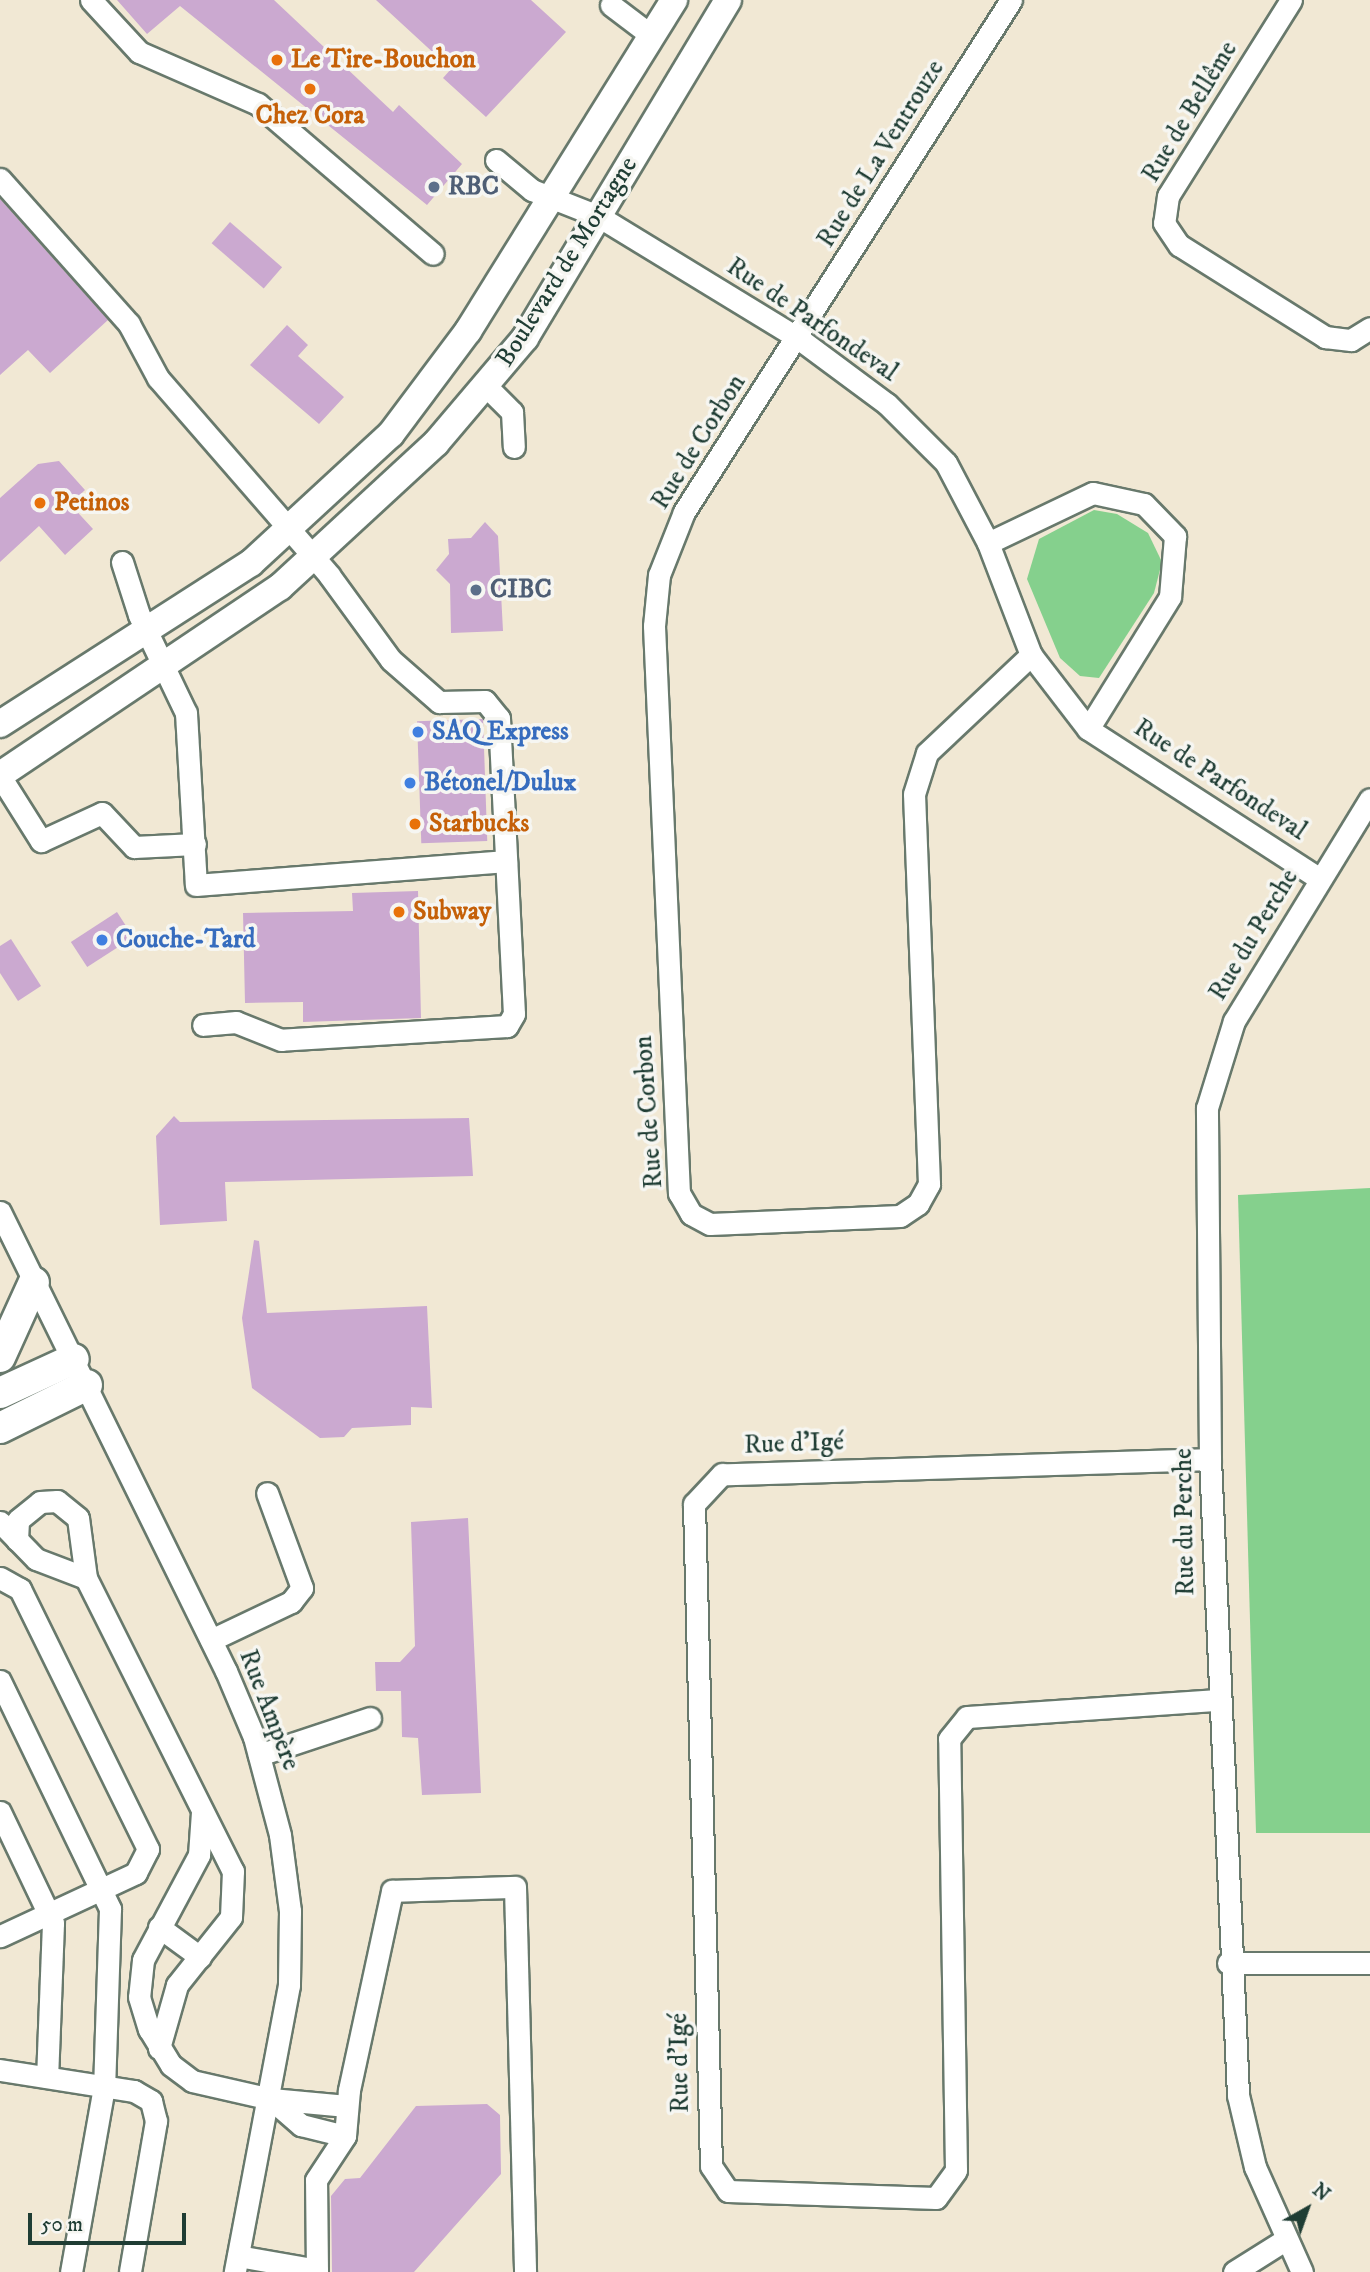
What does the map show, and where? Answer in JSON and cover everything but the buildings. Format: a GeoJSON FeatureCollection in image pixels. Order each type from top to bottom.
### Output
{"type":"FeatureCollection","features":[{"type":"Feature","properties":{"kind":"highway"},"geometry":{"type":"LineString","coordinates":[[0,1357],[34,1282]]}},
{"type":"Feature","properties":{"kind":"highway"},"geometry":{"type":"LineString","coordinates":[[0,1393],[74,1359]]}},
{"type":"Feature","properties":{"kind":"highway"},"geometry":{"type":"LineString","coordinates":[[0,1428],[87,1385]]}},
{"type":"Feature","properties":{"kind":"main road","name":"Boulevard de Mortagne"},"geometry":{"type":"LineString","coordinates":[[0,724],[148,633],[290,532],[391,434],[468,331],[552,201],[674,0]]}},
{"type":"Feature","properties":{"kind":"main road","name":"Boulevard de Mortagne"},"geometry":{"type":"LineString","coordinates":[[0,776],[166,667],[314,559],[436,443],[525,338],[728,0]]}},
{"type":"Feature","properties":{"kind":"street"},"geometry":{"type":"LineString","coordinates":[[91,0],[139,52],[258,104],[433,254]]}},
{"type":"Feature","properties":{"kind":"street","name":"Rue de La Ventrouze"},"geometry":{"type":"LineString","coordinates":[[798,338],[1011,0]]}},
{"type":"Feature","properties":{"kind":"street","name":"Rue de Bellême"},"geometry":{"type":"LineString","coordinates":[[1291,0],[1168,196],[1164,223],[1180,245],[1325,337],[1351,340],[1370,328]]}},
{"type":"Feature","properties":{"kind":"street"},"geometry":{"type":"LineString","coordinates":[[611,5],[652,36]]}},
{"type":"Feature","properties":{"kind":"street","name":"Rue de Parfondeval"},"geometry":{"type":"LineString","coordinates":[[496,160],[552,201],[598,216],[798,338],[887,404],[946,463],[988,543],[1031,655],[1088,729],[1320,879]]}},
{"type":"Feature","properties":{"kind":"street"},"geometry":{"type":"LineString","coordinates":[[0,179],[130,324],[158,379],[314,559],[391,660],[432,697],[493,706],[506,861],[514,1014],[507,1026],[281,1040],[236,1022],[203,1026]]}},
{"type":"Feature","properties":{"kind":"street","name":"Rue de Corbon"},"geometry":{"type":"LineString","coordinates":[[798,338],[684,512],[659,575],[654,626],[679,1179],[691,1214],[710,1224],[900,1216],[918,1203],[929,1184],[914,794],[927,753],[1031,655]]}},
{"type":"Feature","properties":{"kind":"street"},"geometry":{"type":"LineString","coordinates":[[486,386],[512,412],[514,447]]}},
{"type":"Feature","properties":{"kind":"street","name":"Rue de Parfondeval"},"geometry":{"type":"LineString","coordinates":[[988,543],[1093,493],[1144,504],[1175,536],[1170,597],[1088,729]]}},
{"type":"Feature","properties":{"kind":"street"},"geometry":{"type":"LineString","coordinates":[[122,562],[148,633],[186,713],[197,886],[506,861]]}},
{"type":"Feature","properties":{"kind":"street"},"geometry":{"type":"LineString","coordinates":[[0,776],[41,841],[102,813],[134,847],[195,844]]}},
{"type":"Feature","properties":{"kind":"street","name":"Rue du Perche"},"geometry":{"type":"LineString","coordinates":[[1302,2272],[1283,2241],[1255,2167],[1238,2095],[1228,1964],[1210,1459],[1207,1108],[1234,1021],[1370,799]]}},
{"type":"Feature","properties":{"kind":"street","name":"Rue Ampère"},"geometry":{"type":"LineString","coordinates":[[0,1212],[211,1640],[259,1755],[281,1835],[292,1937],[271,2099],[237,2264]]}},
{"type":"Feature","properties":{"kind":"street","name":"Rue d'Igé"},"geometry":{"type":"LineString","coordinates":[[1210,1459],[722,1474],[694,1504],[711,2166],[728,2191],[936,2198],[956,2170],[949,1739],[967,1717],[1218,1700]]}},
{"type":"Feature","properties":{"kind":"street"},"geometry":{"type":"LineString","coordinates":[[211,1640],[291,1602],[302,1588],[267,1493]]}},
{"type":"Feature","properties":{"kind":"street"},"geometry":{"type":"LineString","coordinates":[[17,1540],[18,1520],[32,1505],[48,1500],[65,1504],[82,1530],[86,1578],[202,1812],[227,1853],[235,1904],[226,1929],[200,1957],[171,1997],[159,2048]]}},
{"type":"Feature","properties":{"kind":"street"},"geometry":{"type":"LineString","coordinates":[[0,1522],[36,1559],[86,1578]]}},
{"type":"Feature","properties":{"kind":"street"},"geometry":{"type":"LineString","coordinates":[[0,1578],[20,1589],[147,1844],[142,1867],[102,1889],[0,1936]]}},
{"type":"Feature","properties":{"kind":"street"},"geometry":{"type":"LineString","coordinates":[[0,1681],[102,1889],[111,1918],[104,2087],[71,2272]]}},
{"type":"Feature","properties":{"kind":"street"},"geometry":{"type":"LineString","coordinates":[[259,1755],[370,1718]]}},
{"type":"Feature","properties":{"kind":"street"},"geometry":{"type":"LineString","coordinates":[[0,1812],[50,1913],[47,2077]]}},
{"type":"Feature","properties":{"kind":"street"},"geometry":{"type":"LineString","coordinates":[[202,1812],[199,1855],[159,1927],[139,1981],[142,2012],[159,2048],[192,2081],[271,2099],[347,2106]]}},
{"type":"Feature","properties":{"kind":"street"},"geometry":{"type":"LineString","coordinates":[[237,2264],[317,2271],[316,2180],[345,2136],[347,2106],[392,1891],[516,1887],[525,2272]]}},
{"type":"Feature","properties":{"kind":"street"},"geometry":{"type":"LineString","coordinates":[[159,1927],[200,1957]]}},
{"type":"Feature","properties":{"kind":"street"},"geometry":{"type":"LineString","coordinates":[[1228,1964],[1370,1962]]}},
{"type":"Feature","properties":{"kind":"street"},"geometry":{"type":"LineString","coordinates":[[0,2070],[139,2093],[156,2113],[130,2272]]}},
{"type":"Feature","properties":{"kind":"street"},"geometry":{"type":"LineString","coordinates":[[271,2099],[302,2125],[345,2136]]}},
{"type":"Feature","properties":{"kind":"street"},"geometry":{"type":"LineString","coordinates":[[1234,2272],[1283,2241]]}},
{"type":"Feature","properties":{"kind":"green space"},"geometry":{"type":"Polygon","coordinates":[[[1094,510],[1117,514],[1148,533],[1162,562],[1154,593],[1099,678],[1080,676],[1060,658],[1027,579],[1039,539],[1094,510]]]}},
{"type":"Feature","properties":{"kind":"green space"},"geometry":{"type":"Polygon","coordinates":[[[1370,1188],[1370,1833],[1256,1833],[1238,1195],[1370,1188]]]}},
{"type":"Feature","properties":{"kind":"place","name":"Le Tire-Bouchon"},"geometry":{"type":"Point","coordinates":[277,60]}},
{"type":"Feature","properties":{"kind":"place","name":"Chez Cora"},"geometry":{"type":"Point","coordinates":[310,89]}},
{"type":"Feature","properties":{"kind":"place","name":"RBC"},"geometry":{"type":"Point","coordinates":[434,187]}},
{"type":"Feature","properties":{"kind":"place","name":"Petinos"},"geometry":{"type":"Point","coordinates":[40,503]}},
{"type":"Feature","properties":{"kind":"place","name":"CIBC"},"geometry":{"type":"Point","coordinates":[476,590]}},
{"type":"Feature","properties":{"kind":"place","name":"SAQ Express"},"geometry":{"type":"Point","coordinates":[418,732]}},
{"type":"Feature","properties":{"kind":"place","name":"Bétonel/Dulux"},"geometry":{"type":"Point","coordinates":[410,783]}},
{"type":"Feature","properties":{"kind":"place","name":"Starbucks"},"geometry":{"type":"Point","coordinates":[415,824]}},
{"type":"Feature","properties":{"kind":"place","name":"Subway"},"geometry":{"type":"Point","coordinates":[399,912]}},
{"type":"Feature","properties":{"kind":"place","name":"Couche-Tard"},"geometry":{"type":"Point","coordinates":[102,940]}}]}
